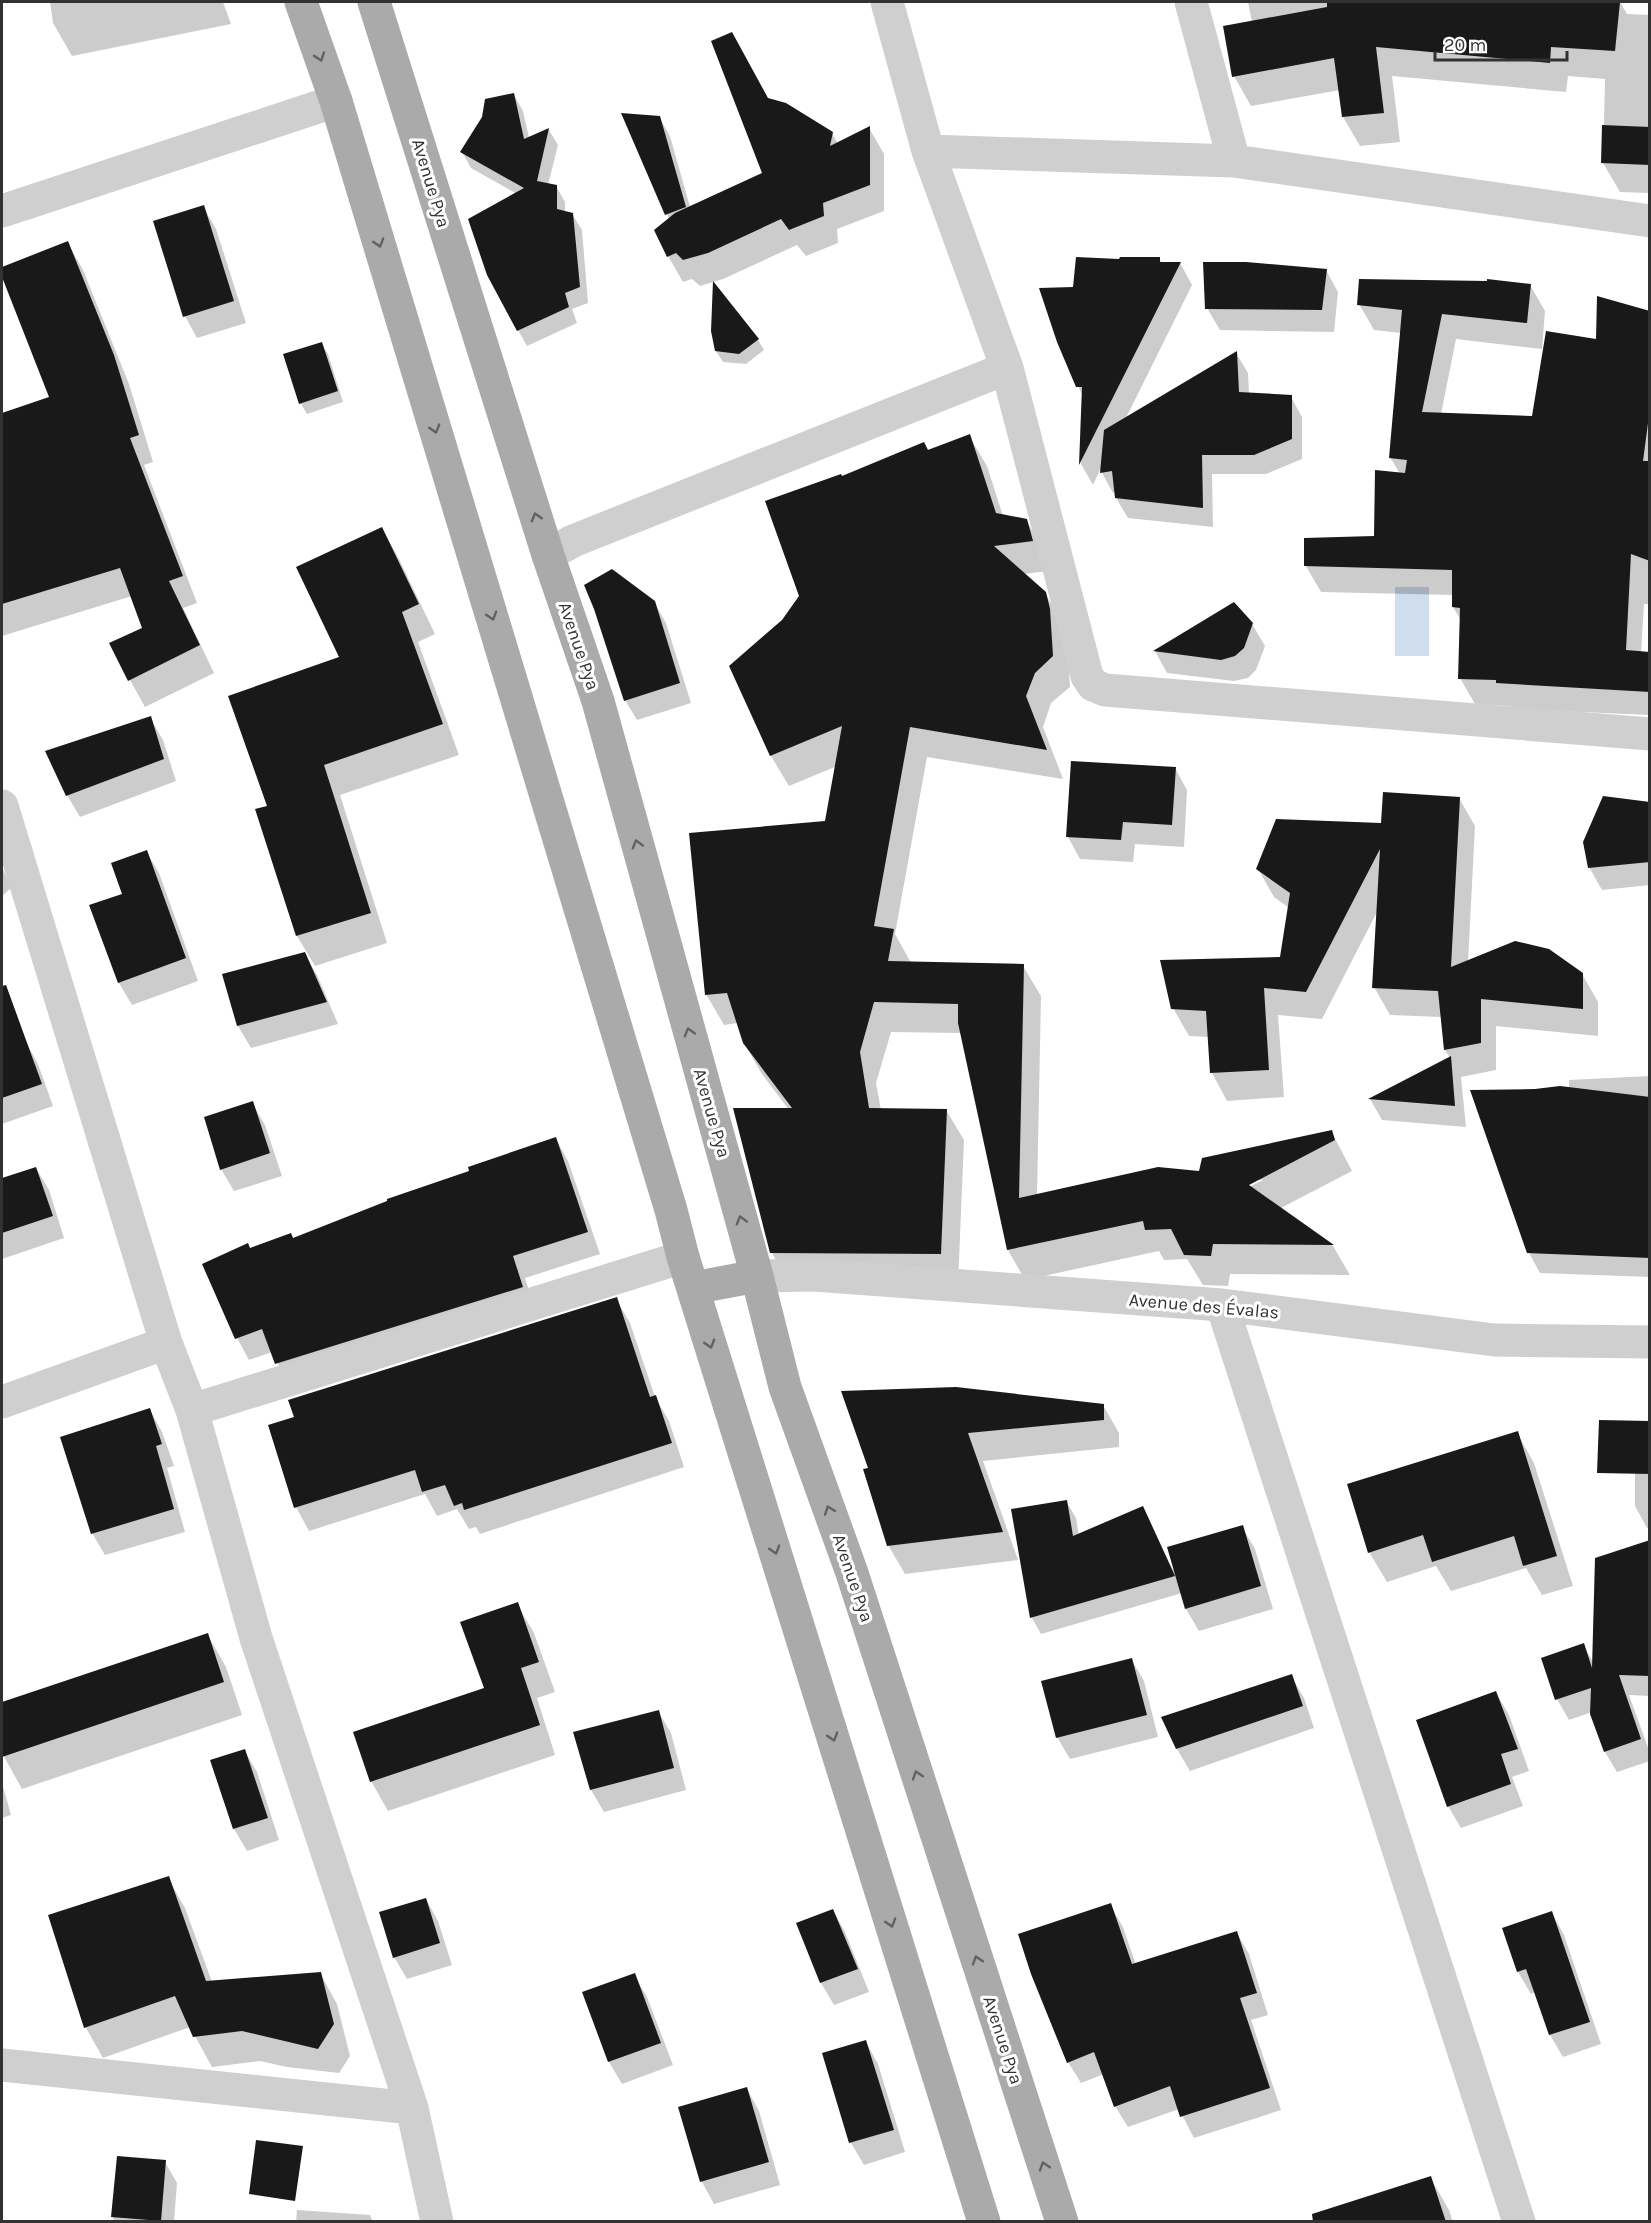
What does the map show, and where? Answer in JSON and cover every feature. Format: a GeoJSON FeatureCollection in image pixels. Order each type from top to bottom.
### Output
{"type":"FeatureCollection","features":[{"type":"Feature","properties":{"kind":"main road"},"geometry":{"type":"LineString","coordinates":[[301,2],[336,101],[671,1210],[683,1257],[984,2222]]}},
{"type":"Feature","properties":{"kind":"main road","name":"Avenue Pya"},"geometry":{"type":"LineString","coordinates":[[374,2],[548,555],[598,701],[757,1276],[785,1387],[852,1573],[1062,2222]]}},
{"type":"Feature","properties":{"kind":"main road"},"geometry":{"type":"LineString","coordinates":[[693,1288],[757,1276]]}},
{"type":"Feature","properties":{"kind":"street"},"geometry":{"type":"LineString","coordinates":[[887,2],[928,151],[1007,368],[1087,676],[1093,685],[1105,690],[1650,734]]}},
{"type":"Feature","properties":{"kind":"street"},"geometry":{"type":"LineString","coordinates":[[1191,2],[1234,161]]}},
{"type":"Feature","properties":{"kind":"street"},"geometry":{"type":"LineString","coordinates":[[2,211],[336,101]]}},
{"type":"Feature","properties":{"kind":"street"},"geometry":{"type":"LineString","coordinates":[[928,151],[1234,161],[1650,221]]}},
{"type":"Feature","properties":{"kind":"street"},"geometry":{"type":"LineString","coordinates":[[548,555],[573,541],[1007,368]]}},
{"type":"Feature","properties":{"kind":"street"},"geometry":{"type":"LineString","coordinates":[[2,806],[166,1343],[192,1410],[256,1638],[412,2108],[437,2222]]}},
{"type":"Feature","properties":{"kind":"street"},"geometry":{"type":"LineString","coordinates":[[192,1410],[683,1257]]}},
{"type":"Feature","properties":{"kind":"street","name":"Avenue des Évalas"},"geometry":{"type":"LineString","coordinates":[[757,1276],[814,1275],[1222,1305],[1494,1340],[1650,1342]]}},
{"type":"Feature","properties":{"kind":"street"},"geometry":{"type":"LineString","coordinates":[[1222,1305],[1519,2222]]}},
{"type":"Feature","properties":{"kind":"street"},"geometry":{"type":"LineString","coordinates":[[2,1402],[166,1343]]}},
{"type":"Feature","properties":{"kind":"street"},"geometry":{"type":"LineString","coordinates":[[2,2065],[412,2108]]}},
{"type":"Feature","properties":{"kind":"water"},"geometry":{"type":"Polygon","coordinates":[[[1395,587],[1429,587],[1429,656],[1395,656],[1395,587]]]}},
{"type":"Feature","properties":{"kind":"building"},"geometry":{"type":"Polygon","coordinates":[[[1327,2],[1620,2],[1615,51],[1551,47],[1550,63],[1376,47],[1384,113],[1342,117],[1334,58],[1232,77],[1223,26],[1327,7],[1327,2]]]}},
{"type":"Feature","properties":{"kind":"building"},"geometry":{"type":"Polygon","coordinates":[[[732,32],[768,98],[786,103],[833,132],[830,146],[870,126],[870,185],[823,203],[824,216],[789,230],[781,219],[708,253],[683,260],[676,253],[667,257],[654,230],[675,213],[762,173],[711,41],[732,32]]]}},
{"type":"Feature","properties":{"kind":"building"},"geometry":{"type":"Polygon","coordinates":[[[514,93],[524,139],[549,128],[537,181],[557,185],[557,209],[573,213],[580,287],[565,293],[569,307],[517,331],[487,275],[468,219],[524,188],[460,152],[482,117],[485,99],[514,93]]]}},
{"type":"Feature","properties":{"kind":"building"},"geometry":{"type":"Polygon","coordinates":[[[621,113],[660,116],[686,207],[665,215],[621,113]]]}},
{"type":"Feature","properties":{"kind":"building"},"geometry":{"type":"Polygon","coordinates":[[[1602,125],[1650,127],[1650,165],[1601,163],[1602,125]]]}},
{"type":"Feature","properties":{"kind":"building"},"geometry":{"type":"Polygon","coordinates":[[[204,205],[234,301],[183,317],[153,221],[204,205]]]}},
{"type":"Feature","properties":{"kind":"building"},"geometry":{"type":"Polygon","coordinates":[[[68,241],[114,355],[139,435],[130,438],[183,576],[169,581],[200,645],[128,681],[109,643],[142,628],[120,568],[2,604],[2,413],[49,397],[2,277],[2,267],[68,241]]]}},
{"type":"Feature","properties":{"kind":"building"},"geometry":{"type":"Polygon","coordinates":[[[1076,257],[1119,259],[1120,257],[1160,257],[1160,262],[1181,262],[1079,465],[1082,387],[1076,387],[1057,342],[1039,288],[1073,287],[1076,257]]]}},
{"type":"Feature","properties":{"kind":"building"},"geometry":{"type":"Polygon","coordinates":[[[1203,262],[1246,262],[1327,269],[1322,310],[1205,309],[1203,262]]]}},
{"type":"Feature","properties":{"kind":"building"},"geometry":{"type":"Polygon","coordinates":[[[1359,279],[1487,281],[1487,279],[1531,284],[1527,323],[1442,314],[1422,412],[1532,416],[1546,331],[1596,339],[1597,296],[1650,311],[1650,408],[1643,461],[1650,461],[1650,561],[1631,554],[1626,650],[1650,652],[1650,692],[1458,679],[1460,608],[1452,607],[1452,570],[1304,566],[1304,538],[1374,536],[1375,470],[1405,473],[1407,460],[1389,458],[1402,310],[1357,305],[1359,279]]]}},
{"type":"Feature","properties":{"kind":"building"},"geometry":{"type":"Polygon","coordinates":[[[713,281],[759,339],[739,354],[715,351],[711,331],[713,281]]]}},
{"type":"Feature","properties":{"kind":"building"},"geometry":{"type":"Polygon","coordinates":[[[322,342],[338,391],[299,404],[283,354],[322,342]]]}},
{"type":"Feature","properties":{"kind":"building"},"geometry":{"type":"Polygon","coordinates":[[[1237,351],[1239,392],[1292,395],[1292,439],[1254,455],[1202,455],[1203,508],[1115,498],[1112,471],[1100,473],[1104,430],[1237,351]]]}},
{"type":"Feature","properties":{"kind":"building"},"geometry":{"type":"Polygon","coordinates":[[[970,434],[996,513],[1027,519],[1033,541],[994,546],[1046,592],[1050,609],[1053,656],[1035,673],[1026,696],[1047,750],[910,727],[874,926],[894,929],[888,961],[1024,964],[1019,1198],[1158,1167],[1199,1171],[1202,1158],[1332,1130],[1335,1140],[1249,1185],[1334,1245],[1213,1244],[1211,1256],[1184,1255],[1171,1229],[1145,1230],[1143,1221],[1007,1250],[958,1023],[958,1004],[874,1002],[860,1052],[869,1108],[947,1109],[941,1254],[770,1253],[733,1108],[792,1108],[743,1043],[727,993],[705,995],[689,833],[825,821],[842,726],[770,756],[729,666],[782,620],[799,596],[765,501],[841,474],[842,476],[924,442],[928,450],[970,434]]]}},
{"type":"Feature","properties":{"kind":"building"},"geometry":{"type":"Polygon","coordinates":[[[382,527],[419,604],[402,612],[443,724],[324,765],[371,913],[296,936],[255,809],[267,806],[228,696],[339,657],[296,567],[382,527]]]}},
{"type":"Feature","properties":{"kind":"building"},"geometry":{"type":"Polygon","coordinates":[[[612,569],[655,601],[680,683],[624,701],[584,585],[612,569]]]}},
{"type":"Feature","properties":{"kind":"building"},"geometry":{"type":"Polygon","coordinates":[[[1234,602],[1253,623],[1244,648],[1235,656],[1221,660],[1153,651],[1234,602]]]}},
{"type":"Feature","properties":{"kind":"building"},"geometry":{"type":"Polygon","coordinates":[[[151,716],[164,759],[66,796],[45,751],[151,716]]]}},
{"type":"Feature","properties":{"kind":"building"},"geometry":{"type":"Polygon","coordinates":[[[1071,761],[1176,767],[1172,825],[1123,822],[1121,840],[1066,837],[1071,761]]]}},
{"type":"Feature","properties":{"kind":"building"},"geometry":{"type":"Polygon","coordinates":[[[1383,792],[1460,797],[1451,967],[1515,941],[1549,949],[1583,973],[1583,1009],[1481,999],[1481,1043],[1444,1050],[1438,991],[1372,988],[1380,849],[1306,992],[1264,988],[1269,1070],[1210,1073],[1206,1011],[1171,1009],[1160,960],[1280,957],[1290,893],[1256,869],[1276,819],[1381,823],[1383,792]]]}},
{"type":"Feature","properties":{"kind":"building"},"geometry":{"type":"Polygon","coordinates":[[[1603,796],[1650,802],[1650,862],[1588,868],[1583,842],[1603,796]]]}},
{"type":"Feature","properties":{"kind":"building"},"geometry":{"type":"Polygon","coordinates":[[[147,850],[186,958],[118,983],[89,905],[122,894],[111,863],[147,850]]]}},
{"type":"Feature","properties":{"kind":"building"},"geometry":{"type":"Polygon","coordinates":[[[305,952],[327,1002],[237,1026],[222,974],[305,952]]]}},
{"type":"Feature","properties":{"kind":"building"},"geometry":{"type":"Polygon","coordinates":[[[6,985],[42,1084],[2,1098],[2,986],[6,985]]]}},
{"type":"Feature","properties":{"kind":"building"},"geometry":{"type":"Polygon","coordinates":[[[1451,1056],[1455,1106],[1368,1099],[1451,1056]]]}},
{"type":"Feature","properties":{"kind":"building"},"geometry":{"type":"Polygon","coordinates":[[[1560,1086],[1650,1097],[1650,1258],[1527,1253],[1470,1090],[1535,1089],[1560,1086]]]}},
{"type":"Feature","properties":{"kind":"building"},"geometry":{"type":"Polygon","coordinates":[[[253,1101],[270,1153],[220,1170],[204,1117],[253,1101]]]}},
{"type":"Feature","properties":{"kind":"building"},"geometry":{"type":"Polygon","coordinates":[[[556,1137],[588,1232],[513,1256],[523,1287],[275,1364],[262,1329],[235,1339],[202,1264],[248,1243],[250,1248],[291,1233],[293,1238],[387,1201],[387,1199],[469,1171],[468,1167],[556,1137]]]}},
{"type":"Feature","properties":{"kind":"building"},"geometry":{"type":"Polygon","coordinates":[[[36,1167],[53,1216],[2,1233],[2,1178],[36,1167]]]}},
{"type":"Feature","properties":{"kind":"building"},"geometry":{"type":"Polygon","coordinates":[[[617,1297],[650,1397],[656,1395],[672,1443],[464,1510],[462,1503],[454,1506],[445,1485],[422,1492],[415,1470],[294,1508],[268,1425],[294,1417],[288,1400],[617,1297]]]}},
{"type":"Feature","properties":{"kind":"building"},"geometry":{"type":"Polygon","coordinates":[[[956,1387],[1104,1404],[1104,1420],[968,1433],[1003,1532],[887,1546],[863,1469],[868,1468],[841,1391],[956,1387]]]}},
{"type":"Feature","properties":{"kind":"building"},"geometry":{"type":"Polygon","coordinates":[[[150,1408],[162,1444],[156,1446],[174,1509],[91,1534],[60,1437],[150,1408]]]}},
{"type":"Feature","properties":{"kind":"building"},"geometry":{"type":"Polygon","coordinates":[[[1599,1420],[1650,1421],[1650,1474],[1597,1473],[1599,1420]]]}},
{"type":"Feature","properties":{"kind":"building"},"geometry":{"type":"Polygon","coordinates":[[[1518,1431],[1557,1556],[1523,1566],[1514,1536],[1432,1562],[1423,1535],[1368,1553],[1347,1484],[1518,1431]]]}},
{"type":"Feature","properties":{"kind":"building"},"geometry":{"type":"Polygon","coordinates":[[[1067,1500],[1073,1536],[1143,1506],[1175,1576],[1030,1618],[1011,1509],[1067,1500]]]}},
{"type":"Feature","properties":{"kind":"building"},"geometry":{"type":"Polygon","coordinates":[[[1243,1525],[1261,1586],[1185,1609],[1167,1547],[1243,1525]]]}},
{"type":"Feature","properties":{"kind":"building"},"geometry":{"type":"Polygon","coordinates":[[[1650,1540],[1650,1676],[1619,1675],[1641,1739],[1604,1752],[1590,1714],[1591,1688],[1555,1700],[1541,1658],[1584,1643],[1592,1668],[1595,1558],[1650,1540]]]}},
{"type":"Feature","properties":{"kind":"building"},"geometry":{"type":"Polygon","coordinates":[[[518,1602],[539,1662],[521,1668],[540,1725],[370,1782],[353,1732],[484,1688],[460,1622],[518,1602]]]}},
{"type":"Feature","properties":{"kind":"building"},"geometry":{"type":"Polygon","coordinates":[[[208,1633],[224,1682],[2,1757],[2,1702],[208,1633]]]}},
{"type":"Feature","properties":{"kind":"building"},"geometry":{"type":"Polygon","coordinates":[[[1132,1658],[1147,1715],[1056,1738],[1041,1681],[1132,1658]]]}},
{"type":"Feature","properties":{"kind":"building"},"geometry":{"type":"Polygon","coordinates":[[[1292,1674],[1303,1706],[1176,1749],[1161,1717],[1292,1674]]]}},
{"type":"Feature","properties":{"kind":"building"},"geometry":{"type":"Polygon","coordinates":[[[1496,1691],[1518,1749],[1501,1754],[1511,1784],[1447,1807],[1416,1720],[1496,1691]]]}},
{"type":"Feature","properties":{"kind":"building"},"geometry":{"type":"Polygon","coordinates":[[[659,1710],[674,1768],[590,1790],[573,1732],[659,1710]]]}},
{"type":"Feature","properties":{"kind":"building"},"geometry":{"type":"Polygon","coordinates":[[[245,1749],[268,1818],[233,1829],[210,1760],[245,1749]]]}},
{"type":"Feature","properties":{"kind":"building"},"geometry":{"type":"Polygon","coordinates":[[[169,1876],[206,1981],[321,1972],[334,2024],[318,2049],[242,2031],[193,2037],[175,1996],[84,2028],[48,1915],[169,1876]]]}},
{"type":"Feature","properties":{"kind":"building"},"geometry":{"type":"Polygon","coordinates":[[[426,1898],[440,1943],[393,1958],[379,1912],[426,1898]]]}},
{"type":"Feature","properties":{"kind":"building"},"geometry":{"type":"Polygon","coordinates":[[[1111,1903],[1132,1964],[1237,1931],[1257,1993],[1240,1998],[1270,2088],[1180,2117],[1170,2086],[1114,2107],[1094,2052],[1067,2063],[1031,1974],[1018,1934],[1111,1903]]]}},
{"type":"Feature","properties":{"kind":"building"},"geometry":{"type":"Polygon","coordinates":[[[833,1909],[858,1969],[820,1983],[796,1923],[833,1909]]]}},
{"type":"Feature","properties":{"kind":"building"},"geometry":{"type":"Polygon","coordinates":[[[1552,1911],[1590,2022],[1549,2035],[1526,1969],[1517,1972],[1502,1928],[1552,1911]]]}},
{"type":"Feature","properties":{"kind":"building"},"geometry":{"type":"Polygon","coordinates":[[[635,1973],[661,2043],[608,2062],[582,1992],[635,1973]]]}},
{"type":"Feature","properties":{"kind":"building"},"geometry":{"type":"Polygon","coordinates":[[[866,2040],[894,2130],[849,2143],[822,2053],[866,2040]]]}},
{"type":"Feature","properties":{"kind":"building"},"geometry":{"type":"Polygon","coordinates":[[[747,2087],[769,2162],[700,2182],[678,2107],[747,2087]]]}},
{"type":"Feature","properties":{"kind":"building"},"geometry":{"type":"Polygon","coordinates":[[[256,2140],[303,2146],[295,2201],[249,2194],[256,2140]]]}},
{"type":"Feature","properties":{"kind":"building"},"geometry":{"type":"Polygon","coordinates":[[[117,2156],[166,2160],[161,2221],[111,2217],[117,2156]]]}},
{"type":"Feature","properties":{"kind":"building"},"geometry":{"type":"Polygon","coordinates":[[[1431,2176],[1446,2222],[1313,2222],[1312,2214],[1431,2176]]]}}]}
